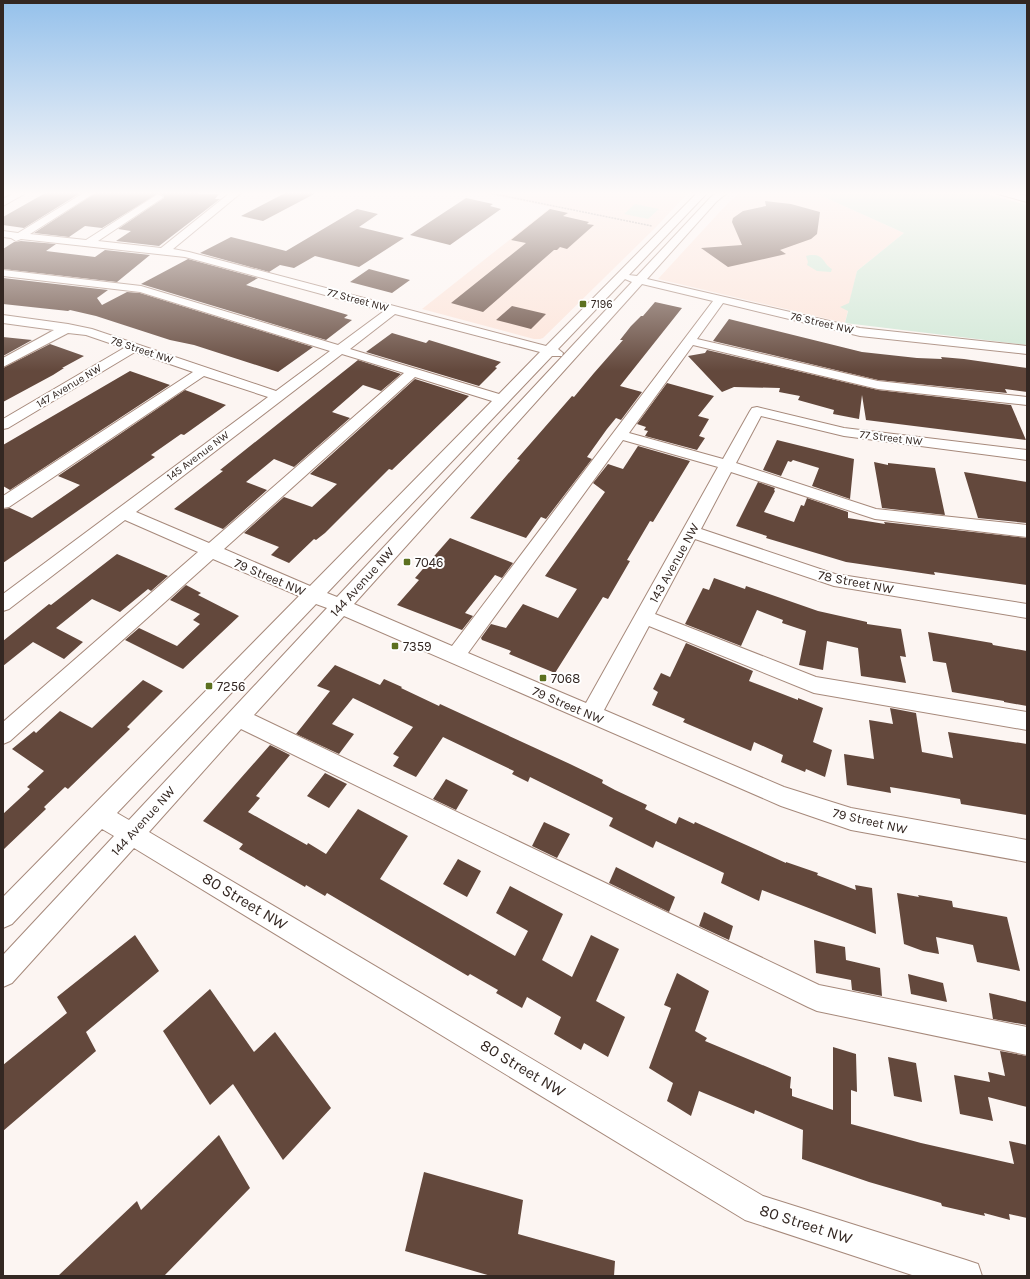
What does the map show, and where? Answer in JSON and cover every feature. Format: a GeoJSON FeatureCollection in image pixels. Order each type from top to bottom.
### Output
{"type":"FeatureCollection","features":[{"type":"Feature","properties":{"kind":"street","name":"77 Street NW"},"geometry":{"type":"LineString","coordinates":[[163,252],[184,254],[214,261],[568,356]]}},
{"type":"Feature","properties":{"kind":"street","name":"144 Avenue NW"},"geometry":{"type":"LineString","coordinates":[[3,916],[645,252]]}},
{"type":"Feature","properties":{"kind":"street","name":"144 Avenue NW"},"geometry":{"type":"LineString","coordinates":[[3,974],[568,356],[666,252]]}},
{"type":"Feature","properties":{"kind":"street"},"geometry":{"type":"LineString","coordinates":[[3,273],[142,290],[501,399]]}},
{"type":"Feature","properties":{"kind":"street","name":"76 Street NW"},"geometry":{"type":"LineString","coordinates":[[621,276],[860,332],[1027,350]]}},
{"type":"Feature","properties":{"kind":"street"},"geometry":{"type":"LineString","coordinates":[[455,656],[720,300]]}},
{"type":"Feature","properties":{"kind":"street","name":"145 Avenue NW"},"geometry":{"type":"LineString","coordinates":[[3,604],[394,309]]}},
{"type":"Feature","properties":{"kind":"street","name":"78 Street NW"},"geometry":{"type":"LineString","coordinates":[[3,319],[88,332],[278,396]]}},
{"type":"Feature","properties":{"kind":"street"},"geometry":{"type":"LineString","coordinates":[[3,363],[68,328]]}},
{"type":"Feature","properties":{"kind":"street"},"geometry":{"type":"LineString","coordinates":[[690,341],[878,385],[1027,401]]}},
{"type":"Feature","properties":{"kind":"street","name":"147 Avenue NW"},"geometry":{"type":"LineString","coordinates":[[3,425],[135,347]]}},
{"type":"Feature","properties":{"kind":"street"},"geometry":{"type":"LineString","coordinates":[[3,503],[204,370]]}},
{"type":"Feature","properties":{"kind":"street"},"geometry":{"type":"LineString","coordinates":[[3,735],[212,552],[412,373]]}},
{"type":"Feature","properties":{"kind":"street","name":"77 Street NW"},"geometry":{"type":"LineString","coordinates":[[757,411],[844,432],[1027,455]]}},
{"type":"Feature","properties":{"kind":"street","name":"143 Avenue NW"},"geometry":{"type":"LineString","coordinates":[[591,714],[757,411]]}},
{"type":"Feature","properties":{"kind":"street"},"geometry":{"type":"LineString","coordinates":[[620,435],[728,465],[876,514],[1027,531]]}},
{"type":"Feature","properties":{"kind":"street","name":"79 Street NW"},"geometry":{"type":"LineString","coordinates":[[123,513],[781,796],[851,819],[1027,851]]}},
{"type":"Feature","properties":{"kind":"street","name":"78 Street NW"},"geometry":{"type":"LineString","coordinates":[[691,532],[834,580],[1027,611]]}},
{"type":"Feature","properties":{"kind":"street"},"geometry":{"type":"LineString","coordinates":[[644,617],[814,685],[1027,721]]}},
{"type":"Feature","properties":{"kind":"street"},"geometry":{"type":"LineString","coordinates":[[237,717],[817,998],[1027,1040]]}},
{"type":"Feature","properties":{"kind":"street","name":"80 Street NW"},"geometry":{"type":"LineString","coordinates":[[100,815],[756,1209],[966,1276]]}},
{"type":"Feature","properties":{"kind":"shaded area"},"geometry":{"type":"Polygon","coordinates":[[[494,252],[631,252],[543,338],[540,339],[534,339],[422,309],[494,252]]]}},
{"type":"Feature","properties":{"kind":"shaded area"},"geometry":{"type":"Polygon","coordinates":[[[683,252],[881,252],[857,271],[845,323],[658,279],[683,252]]]}},
{"type":"Feature","properties":{"kind":"green space"},"geometry":{"type":"Polygon","coordinates":[[[881,252],[1027,252],[1027,345],[845,323],[848,311],[840,307],[849,303],[857,271],[881,252]]]}},
{"type":"Feature","properties":{"kind":"green space"},"geometry":{"type":"Polygon","coordinates":[[[810,255],[821,257],[832,269],[831,272],[817,271],[807,265],[808,262],[806,256],[810,255]]]}},
{"type":"Feature","properties":{"kind":"building"},"geometry":{"type":"Polygon","coordinates":[[[3,252],[52,252],[95,257],[103,252],[120,252],[150,255],[117,282],[3,269],[3,252]]]}},
{"type":"Feature","properties":{"kind":"building"},"geometry":{"type":"Polygon","coordinates":[[[203,252],[383,252],[359,267],[315,256],[294,268],[280,265],[269,272],[200,253],[203,252]]]}},
{"type":"Feature","properties":{"kind":"building"},"geometry":{"type":"Polygon","coordinates":[[[515,252],[552,252],[483,312],[451,303],[515,252]]]}},
{"type":"Feature","properties":{"kind":"building"},"geometry":{"type":"Polygon","coordinates":[[[706,252],[783,252],[786,254],[728,267],[706,252]]]}},
{"type":"Feature","properties":{"kind":"building"},"geometry":{"type":"Polygon","coordinates":[[[188,259],[258,278],[246,285],[348,315],[344,318],[352,320],[326,340],[141,284],[188,259]]]}},
{"type":"Feature","properties":{"kind":"building"},"geometry":{"type":"Polygon","coordinates":[[[369,269],[410,280],[392,293],[350,282],[369,269]]]}},
{"type":"Feature","properties":{"kind":"building"},"geometry":{"type":"Polygon","coordinates":[[[3,278],[108,290],[97,298],[102,305],[127,292],[140,293],[313,347],[278,372],[96,316],[70,310],[3,304],[3,278]]]}},
{"type":"Feature","properties":{"kind":"building"},"geometry":{"type":"Polygon","coordinates":[[[655,302],[682,308],[620,386],[642,392],[621,420],[616,418],[607,429],[587,457],[592,459],[546,519],[541,517],[526,538],[470,518],[520,460],[517,459],[572,396],[574,397],[623,340],[620,340],[631,326],[641,316],[643,316],[655,302]]]}},
{"type":"Feature","properties":{"kind":"building"},"geometry":{"type":"Polygon","coordinates":[[[512,306],[546,314],[531,329],[496,320],[512,306]]]}},
{"type":"Feature","properties":{"kind":"building"},"geometry":{"type":"Polygon","coordinates":[[[729,319],[862,352],[917,358],[942,359],[941,357],[964,359],[1027,368],[1027,392],[1005,389],[1007,393],[878,380],[713,341],[729,319]]]}},
{"type":"Feature","properties":{"kind":"building"},"geometry":{"type":"Polygon","coordinates":[[[392,333],[426,343],[429,340],[501,362],[479,386],[366,352],[392,333]]]}},
{"type":"Feature","properties":{"kind":"building"},"geometry":{"type":"Polygon","coordinates":[[[3,337],[32,340],[3,356],[3,337]]]}},
{"type":"Feature","properties":{"kind":"building"},"geometry":{"type":"Polygon","coordinates":[[[50,344],[84,356],[62,368],[64,368],[53,375],[3,402],[3,368],[50,344]]]}},
{"type":"Feature","properties":{"kind":"building"},"geometry":{"type":"Polygon","coordinates":[[[707,350],[878,390],[1011,405],[1026,440],[866,420],[862,395],[859,419],[833,414],[834,410],[798,400],[800,396],[779,392],[780,388],[734,387],[722,392],[688,356],[705,353],[707,350]]]}},
{"type":"Feature","properties":{"kind":"building"},"geometry":{"type":"Polygon","coordinates":[[[358,360],[401,374],[381,391],[363,385],[332,412],[350,418],[294,467],[274,459],[246,482],[267,490],[223,529],[174,509],[223,471],[220,470],[358,360]]]}},
{"type":"Feature","properties":{"kind":"building"},"geometry":{"type":"Polygon","coordinates":[[[130,371],[170,385],[10,490],[3,486],[3,445],[130,371]]]}},
{"type":"Feature","properties":{"kind":"building"},"geometry":{"type":"Polygon","coordinates":[[[415,379],[469,396],[392,470],[389,469],[325,533],[316,540],[314,539],[289,563],[271,555],[279,547],[244,533],[284,497],[312,507],[337,484],[310,474],[415,379]]]}},
{"type":"Feature","properties":{"kind":"building"},"geometry":{"type":"Polygon","coordinates":[[[667,383],[714,396],[698,416],[709,419],[699,436],[705,438],[697,450],[645,436],[648,431],[644,430],[646,427],[637,424],[667,383]]]}},
{"type":"Feature","properties":{"kind":"building"},"geometry":{"type":"Polygon","coordinates":[[[185,390],[226,405],[184,435],[181,434],[151,455],[155,457],[3,563],[3,509],[10,508],[32,518],[80,485],[58,476],[185,390]]]}},
{"type":"Feature","properties":{"kind":"building"},"geometry":{"type":"Polygon","coordinates":[[[777,440],[854,459],[850,499],[812,486],[819,468],[793,460],[791,462],[788,461],[781,476],[763,470],[777,440]]]}},
{"type":"Feature","properties":{"kind":"building"},"geometry":{"type":"Polygon","coordinates":[[[638,446],[690,461],[653,522],[650,521],[627,560],[630,561],[608,599],[603,597],[555,673],[509,654],[511,651],[482,640],[481,638],[491,624],[506,628],[523,604],[558,618],[577,589],[545,576],[605,492],[593,483],[608,464],[623,469],[638,446]]]}},
{"type":"Feature","properties":{"kind":"building"},"geometry":{"type":"Polygon","coordinates":[[[874,462],[888,465],[888,463],[935,468],[945,515],[882,508],[874,462]]]}},
{"type":"Feature","properties":{"kind":"building"},"geometry":{"type":"Polygon","coordinates":[[[964,472],[1027,482],[1027,523],[978,518],[964,472]]]}},
{"type":"Feature","properties":{"kind":"building"},"geometry":{"type":"Polygon","coordinates":[[[758,482],[775,488],[775,491],[764,512],[794,522],[801,505],[804,506],[807,498],[848,512],[848,518],[885,524],[884,522],[1027,538],[1027,585],[934,572],[935,575],[846,562],[766,538],[767,536],[736,526],[758,482]]]}},
{"type":"Feature","properties":{"kind":"building"},"geometry":{"type":"Polygon","coordinates":[[[450,538],[513,563],[502,578],[495,575],[465,613],[473,616],[462,630],[397,605],[419,580],[415,578],[450,538]]]}},
{"type":"Feature","properties":{"kind":"building"},"geometry":{"type":"Polygon","coordinates":[[[117,554],[168,576],[151,591],[148,589],[120,612],[92,599],[56,628],[83,642],[64,659],[33,642],[3,666],[3,641],[49,604],[51,605],[117,554]]]}},
{"type":"Feature","properties":{"kind":"building"},"geometry":{"type":"Polygon","coordinates":[[[714,578],[745,589],[746,586],[818,611],[867,622],[867,624],[901,629],[906,657],[900,656],[906,683],[861,676],[858,648],[827,641],[823,670],[799,665],[806,631],[782,623],[783,620],[757,610],[741,646],[685,624],[703,588],[709,590],[714,578]]]}},
{"type":"Feature","properties":{"kind":"building"},"geometry":{"type":"Polygon","coordinates":[[[186,585],[201,593],[198,595],[239,616],[183,669],[125,640],[139,628],[177,646],[200,624],[193,620],[200,614],[170,600],[186,585]]]}},
{"type":"Feature","properties":{"kind":"building"},"geometry":{"type":"Polygon","coordinates":[[[928,632],[992,643],[993,645],[1027,651],[1027,706],[952,692],[946,663],[933,661],[928,632]]]}},
{"type":"Feature","properties":{"kind":"building"},"geometry":{"type":"Polygon","coordinates":[[[686,643],[753,671],[749,681],[823,708],[813,742],[832,750],[825,777],[806,769],[805,772],[781,762],[783,755],[754,742],[751,751],[683,722],[685,719],[652,705],[658,692],[653,689],[661,673],[670,677],[686,643]]]}},
{"type":"Feature","properties":{"kind":"building"},"geometry":{"type":"Polygon","coordinates":[[[335,665],[380,685],[384,679],[439,706],[440,704],[570,764],[603,780],[602,783],[647,805],[645,809],[676,824],[679,817],[694,824],[695,822],[786,863],[818,873],[817,875],[856,890],[855,885],[872,888],[876,934],[762,890],[759,901],[721,883],[724,873],[656,841],[653,848],[609,826],[613,818],[530,777],[528,782],[512,774],[514,771],[443,737],[416,777],[393,766],[399,757],[393,754],[413,727],[353,698],[332,724],[354,734],[339,754],[296,734],[330,691],[317,686],[335,665]]]}},
{"type":"Feature","properties":{"kind":"building"},"geometry":{"type":"Polygon","coordinates":[[[143,680],[163,691],[127,727],[130,729],[68,789],[65,787],[44,807],[46,809],[3,850],[3,814],[30,789],[27,787],[44,771],[12,749],[34,731],[36,733],[60,711],[92,728],[143,680]]]}},
{"type":"Feature","properties":{"kind":"building"},"geometry":{"type":"Polygon","coordinates":[[[890,708],[916,713],[922,752],[953,758],[948,732],[1027,744],[1027,815],[961,804],[960,799],[890,787],[891,793],[847,785],[844,754],[874,759],[869,720],[893,724],[890,708]]]}},
{"type":"Feature","properties":{"kind":"building"},"geometry":{"type":"Polygon","coordinates":[[[270,745],[290,755],[256,796],[260,798],[248,812],[326,854],[358,809],[408,836],[380,879],[515,956],[528,931],[496,913],[510,886],[563,914],[542,960],[572,977],[591,935],[619,949],[596,1001],[625,1017],[608,1057],[584,1043],[581,1050],[554,1034],[561,1017],[527,997],[522,1008],[496,993],[498,990],[470,974],[468,976],[327,893],[325,896],[306,885],[305,887],[239,849],[243,844],[203,821],[270,745]]]}},
{"type":"Feature","properties":{"kind":"building"},"geometry":{"type":"Polygon","coordinates":[[[325,773],[347,784],[329,808],[307,796],[325,773]]]}},
{"type":"Feature","properties":{"kind":"building"},"geometry":{"type":"Polygon","coordinates":[[[446,779],[468,790],[456,810],[433,799],[446,779]]]}},
{"type":"Feature","properties":{"kind":"building"},"geometry":{"type":"Polygon","coordinates":[[[544,822],[570,834],[557,858],[532,846],[544,822]]]}},
{"type":"Feature","properties":{"kind":"building"},"geometry":{"type":"Polygon","coordinates":[[[458,859],[481,871],[467,897],[443,884],[458,859]]]}},
{"type":"Feature","properties":{"kind":"building"},"geometry":{"type":"Polygon","coordinates":[[[616,867],[675,897],[669,912],[609,883],[616,867]]]}},
{"type":"Feature","properties":{"kind":"building"},"geometry":{"type":"Polygon","coordinates":[[[897,893],[952,901],[953,907],[1007,917],[1020,971],[977,962],[973,945],[936,937],[939,954],[923,951],[904,944],[897,893]]]}},
{"type":"Feature","properties":{"kind":"building"},"geometry":{"type":"Polygon","coordinates":[[[704,912],[733,926],[729,940],[699,926],[704,912]]]}},
{"type":"Feature","properties":{"kind":"building"},"geometry":{"type":"Polygon","coordinates":[[[135,935],[159,971],[86,1032],[96,1051],[3,1131],[3,1065],[67,1013],[57,997],[135,935]]]}},
{"type":"Feature","properties":{"kind":"building"},"geometry":{"type":"Polygon","coordinates":[[[814,940],[845,947],[846,960],[880,968],[882,996],[852,990],[851,980],[816,973],[814,940]]]}},
{"type":"Feature","properties":{"kind":"building"},"geometry":{"type":"Polygon","coordinates":[[[677,973],[709,991],[695,1031],[707,1038],[705,1041],[791,1077],[790,1088],[792,1089],[792,1096],[833,1110],[833,1047],[856,1054],[857,1092],[851,1090],[851,1124],[921,1143],[1014,1164],[1009,1141],[1027,1145],[1027,1218],[1009,1214],[1010,1220],[984,1213],[985,1216],[942,1206],[941,1203],[869,1182],[802,1159],[803,1130],[755,1110],[754,1114],[699,1091],[691,1116],[667,1101],[673,1083],[649,1068],[671,1008],[664,1005],[677,973]]]}},
{"type":"Feature","properties":{"kind":"building"},"geometry":{"type":"Polygon","coordinates":[[[908,974],[943,983],[947,1002],[911,994],[908,974]]]}},
{"type":"Feature","properties":{"kind":"building"},"geometry":{"type":"Polygon","coordinates":[[[210,989],[254,1052],[275,1032],[331,1108],[283,1160],[233,1084],[210,1105],[163,1031],[210,989]]]}},
{"type":"Feature","properties":{"kind":"building"},"geometry":{"type":"Polygon","coordinates":[[[989,993],[1027,1002],[1027,1025],[993,1019],[989,993]]]}},
{"type":"Feature","properties":{"kind":"building"},"geometry":{"type":"Polygon","coordinates":[[[1000,1051],[1027,1056],[1027,1107],[988,1097],[993,1121],[960,1114],[954,1075],[990,1082],[988,1072],[1005,1076],[1000,1051]]]}},
{"type":"Feature","properties":{"kind":"building"},"geometry":{"type":"Polygon","coordinates":[[[888,1057],[916,1063],[922,1102],[894,1096],[888,1057]]]}},
{"type":"Feature","properties":{"kind":"building"},"geometry":{"type":"Polygon","coordinates":[[[219,1135],[250,1188],[164,1276],[58,1276],[137,1201],[141,1210],[219,1135]]]}},
{"type":"Feature","properties":{"kind":"building"},"geometry":{"type":"Polygon","coordinates":[[[424,1172],[523,1200],[518,1234],[615,1261],[614,1276],[491,1276],[405,1251],[424,1172]]]}},
{"type":"Feature","properties":{"kind":"place","name":"7196"},"geometry":{"type":"Point","coordinates":[583,304]}},
{"type":"Feature","properties":{"kind":"place","name":"7046"},"geometry":{"type":"Point","coordinates":[407,562]}},
{"type":"Feature","properties":{"kind":"place","name":"7359"},"geometry":{"type":"Point","coordinates":[395,646]}},
{"type":"Feature","properties":{"kind":"place","name":"7068"},"geometry":{"type":"Point","coordinates":[543,678]}},
{"type":"Feature","properties":{"kind":"place","name":"7256"},"geometry":{"type":"Point","coordinates":[209,686]}}]}
